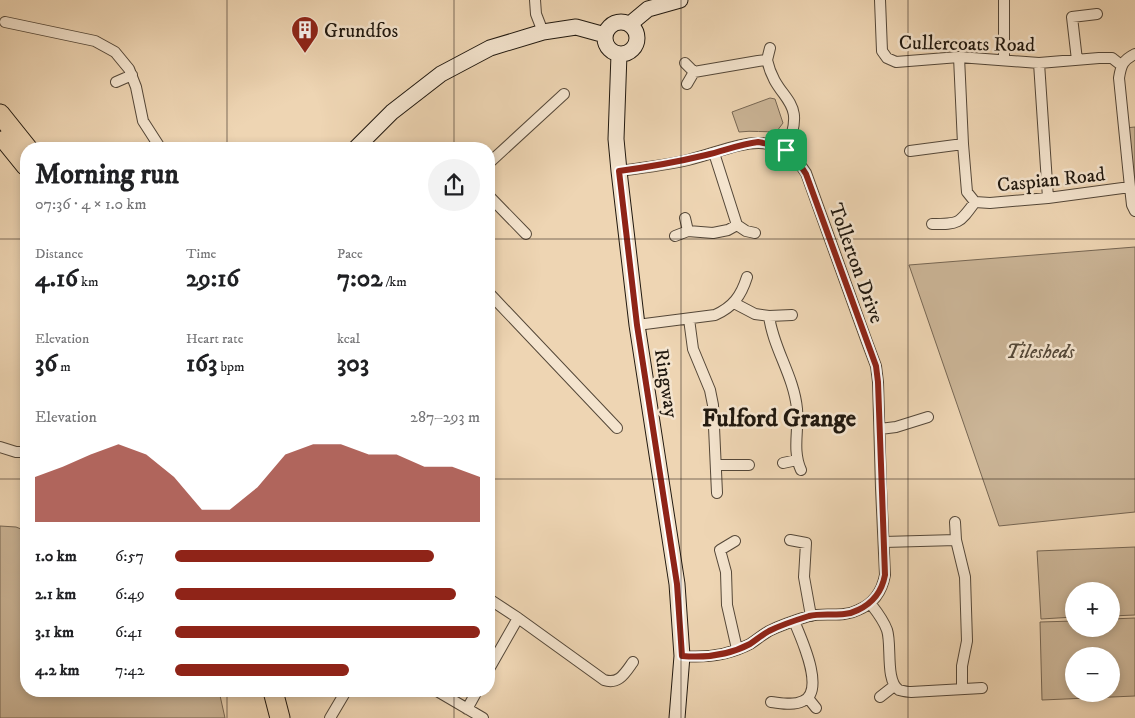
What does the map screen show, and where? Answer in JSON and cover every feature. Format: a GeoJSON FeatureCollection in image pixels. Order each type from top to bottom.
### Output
{"type":"FeatureCollection","features":[{"type":"Feature","properties":{"kind":"highway"},"geometry":{"type":"LineString","coordinates":[[0,114],[22,142]]}},
{"type":"Feature","properties":{"kind":"highway"},"geometry":{"type":"LineString","coordinates":[[0,134],[20,159]]}},
{"type":"Feature","properties":{"kind":"highway"},"geometry":{"type":"LineString","coordinates":[[263,697],[268,718]]}},
{"type":"Feature","properties":{"kind":"highway"},"geometry":{"type":"LineString","coordinates":[[275,697],[280,718]]}},
{"type":"Feature","properties":{"kind":"street"},"geometry":{"type":"LineString","coordinates":[[535,0],[536,14],[543,32]]}},
{"type":"Feature","properties":{"kind":"street"},"geometry":{"type":"LineString","coordinates":[[630,24],[648,9],[680,0]]}},
{"type":"Feature","properties":{"kind":"street","name":"Cullercoats Road"},"geometry":{"type":"LineString","coordinates":[[880,0],[882,51],[887,58],[896,62],[959,56],[1039,63],[1112,58],[1121,65]]}},
{"type":"Feature","properties":{"kind":"street"},"geometry":{"type":"LineString","coordinates":[[1004,0],[1004,60]]}},
{"type":"Feature","properties":{"kind":"street"},"geometry":{"type":"LineString","coordinates":[[1077,60],[1072,17],[1097,14]]}},
{"type":"Feature","properties":{"kind":"street"},"geometry":{"type":"LineString","coordinates":[[5,22],[95,40],[115,52],[132,75],[143,121],[156,142]]}},
{"type":"Feature","properties":{"kind":"street"},"geometry":{"type":"LineString","coordinates":[[616,22],[623,22],[630,24],[636,30],[637,43],[630,52],[619,54],[609,49],[605,35],[611,25],[616,22]]}},
{"type":"Feature","properties":{"kind":"street"},"geometry":{"type":"LineString","coordinates":[[363,142],[392,112],[441,74],[490,48],[543,32],[576,27],[605,35]]}},
{"type":"Feature","properties":{"kind":"street"},"geometry":{"type":"LineString","coordinates":[[619,171],[682,161],[744,143],[773,144],[786,150],[795,126],[795,115],[791,103],[769,70],[767,60],[770,48]]}},
{"type":"Feature","properties":{"kind":"street","name":"Ringway"},"geometry":{"type":"LineString","coordinates":[[619,54],[616,139],[619,171],[637,325],[677,584],[682,656],[677,718]]}},
{"type":"Feature","properties":{"kind":"street"},"geometry":{"type":"LineString","coordinates":[[1135,54],[1121,65],[1119,78],[1130,127],[1130,187],[1135,211]]}},
{"type":"Feature","properties":{"kind":"street","name":"Caspian Road"},"geometry":{"type":"LineString","coordinates":[[959,56],[967,192],[975,202],[990,203],[1048,198],[1130,187]]}},
{"type":"Feature","properties":{"kind":"street"},"geometry":{"type":"LineString","coordinates":[[687,84],[694,72],[767,60]]}},
{"type":"Feature","properties":{"kind":"street"},"geometry":{"type":"LineString","coordinates":[[685,63],[694,72]]}},
{"type":"Feature","properties":{"kind":"street"},"geometry":{"type":"LineString","coordinates":[[1039,63],[1048,198]]}},
{"type":"Feature","properties":{"kind":"street"},"geometry":{"type":"LineString","coordinates":[[116,82],[132,75]]}},
{"type":"Feature","properties":{"kind":"street"},"geometry":{"type":"LineString","coordinates":[[495,157],[564,94]]}},
{"type":"Feature","properties":{"kind":"street"},"geometry":{"type":"LineString","coordinates":[[910,151],[963,144]]}},
{"type":"Feature","properties":{"kind":"street","name":"Tollerton Drive"},"geometry":{"type":"LineString","coordinates":[[786,150],[794,157],[806,174],[876,366],[885,575],[883,585],[870,603]]}},
{"type":"Feature","properties":{"kind":"street"},"geometry":{"type":"LineString","coordinates":[[714,153],[737,225],[746,231],[755,233]]}},
{"type":"Feature","properties":{"kind":"street"},"geometry":{"type":"LineString","coordinates":[[495,202],[526,234]]}},
{"type":"Feature","properties":{"kind":"street","name":"Caspian Road"},"geometry":{"type":"LineString","coordinates":[[932,224],[955,224],[965,216],[975,202]]}},
{"type":"Feature","properties":{"kind":"street"},"geometry":{"type":"LineString","coordinates":[[685,218],[688,231]]}},
{"type":"Feature","properties":{"kind":"street"},"geometry":{"type":"LineString","coordinates":[[675,236],[688,231],[713,233],[728,230],[737,225]]}},
{"type":"Feature","properties":{"kind":"street"},"geometry":{"type":"LineString","coordinates":[[637,325],[715,315],[725,311],[739,297],[747,277]]}},
{"type":"Feature","properties":{"kind":"street"},"geometry":{"type":"LineString","coordinates":[[495,299],[617,428]]}},
{"type":"Feature","properties":{"kind":"street"},"geometry":{"type":"LineString","coordinates":[[734,304],[755,314],[769,316],[792,315]]}},
{"type":"Feature","properties":{"kind":"street"},"geometry":{"type":"LineString","coordinates":[[769,316],[771,330],[793,387],[797,409],[797,460],[802,470]]}},
{"type":"Feature","properties":{"kind":"street"},"geometry":{"type":"LineString","coordinates":[[689,319],[693,349],[710,390],[714,406],[717,493]]}},
{"type":"Feature","properties":{"kind":"street"},"geometry":{"type":"LineString","coordinates":[[880,429],[896,427],[928,418]]}},
{"type":"Feature","properties":{"kind":"street"},"geometry":{"type":"LineString","coordinates":[[0,447],[20,452]]}},
{"type":"Feature","properties":{"kind":"street"},"geometry":{"type":"LineString","coordinates":[[783,463],[797,460]]}},
{"type":"Feature","properties":{"kind":"street"},"geometry":{"type":"LineString","coordinates":[[716,465],[749,464]]}},
{"type":"Feature","properties":{"kind":"street"},"geometry":{"type":"LineString","coordinates":[[955,522],[956,540],[964,577],[967,641],[962,666],[962,688]]}},
{"type":"Feature","properties":{"kind":"street"},"geometry":{"type":"LineString","coordinates":[[790,540],[806,543],[804,577],[811,616]]}},
{"type":"Feature","properties":{"kind":"street"},"geometry":{"type":"LineString","coordinates":[[884,542],[956,540]]}},
{"type":"Feature","properties":{"kind":"street"},"geometry":{"type":"LineString","coordinates":[[735,541],[720,550],[726,572],[727,605],[737,649]]}},
{"type":"Feature","properties":{"kind":"street"},"geometry":{"type":"LineString","coordinates":[[495,602],[604,680],[616,681],[623,676],[633,662]]}},
{"type":"Feature","properties":{"kind":"street"},"geometry":{"type":"LineString","coordinates":[[682,656],[706,656],[726,653],[749,644],[769,631],[794,621],[811,616],[847,614],[858,611],[870,603],[882,618],[887,631],[890,674],[894,686],[900,690],[911,692],[982,688]]}},
{"type":"Feature","properties":{"kind":"street"},"geometry":{"type":"LineString","coordinates":[[495,658],[518,618]]}},
{"type":"Feature","properties":{"kind":"street"},"geometry":{"type":"LineString","coordinates":[[771,702],[795,704],[808,698],[812,688],[809,659],[794,621]]}},
{"type":"Feature","properties":{"kind":"street"},"geometry":{"type":"LineString","coordinates":[[880,697],[894,686]]}},
{"type":"Feature","properties":{"kind":"street"},"geometry":{"type":"LineString","coordinates":[[330,718],[342,697]]}},
{"type":"Feature","properties":{"kind":"street"},"geometry":{"type":"LineString","coordinates":[[447,697],[483,718]]}},
{"type":"Feature","properties":{"kind":"street"},"geometry":{"type":"LineString","coordinates":[[467,709],[474,697]]}},
{"type":"Feature","properties":{"kind":"street"},"geometry":{"type":"LineString","coordinates":[[808,698],[816,708]]}},
{"type":"Feature","properties":{"kind":"green space"},"geometry":{"type":"Polygon","coordinates":[[[770,98],[775,99],[783,123],[777,131],[739,132],[732,112],[770,98]]]}},
{"type":"Feature","properties":{"kind":"green space"},"geometry":{"type":"Polygon","coordinates":[[[1135,127],[1135,211],[1125,128],[1135,127]]]}},
{"type":"Feature","properties":{"kind":"green space","name":"Tilesheds"},"geometry":{"type":"Polygon","coordinates":[[[1135,247],[1135,512],[999,526],[909,265],[1135,247]]]}},
{"type":"Feature","properties":{"kind":"green space"},"geometry":{"type":"Polygon","coordinates":[[[0,526],[20,529],[20,697],[220,697],[225,718],[0,718],[0,526]]]}},
{"type":"Feature","properties":{"kind":"green space"},"geometry":{"type":"Polygon","coordinates":[[[1135,547],[1135,615],[1120,616],[1120,582],[1065,582],[1065,618],[1041,619],[1037,551],[1135,547]]]}},
{"type":"Feature","properties":{"kind":"green space"},"geometry":{"type":"Polygon","coordinates":[[[1135,618],[1135,696],[1120,697],[1120,647],[1065,647],[1065,699],[1042,700],[1040,622],[1065,621],[1065,637],[1120,637],[1120,619],[1135,618]]]}},
{"type":"Feature","properties":{"kind":"place","name":"Grundfos"},"geometry":{"type":"Point","coordinates":[305,54]}},
{"type":"Feature","properties":{"kind":"district","name":"Fulford Grange"},"geometry":{"type":"Point","coordinates":[779,417]}},
{"type":"Feature","properties":{"kind":"route"},"geometry":{"type":"LineString","coordinates":[[744,143],[773,144],[786,150],[800,164],[806,174],[876,366],[885,562],[883,585],[870,603],[858,611],[847,614],[811,616],[794,621],[769,631],[749,644],[726,653],[694,657],[682,656],[681,615],[677,584],[637,325],[619,171],[682,161],[744,143]]}}]}
